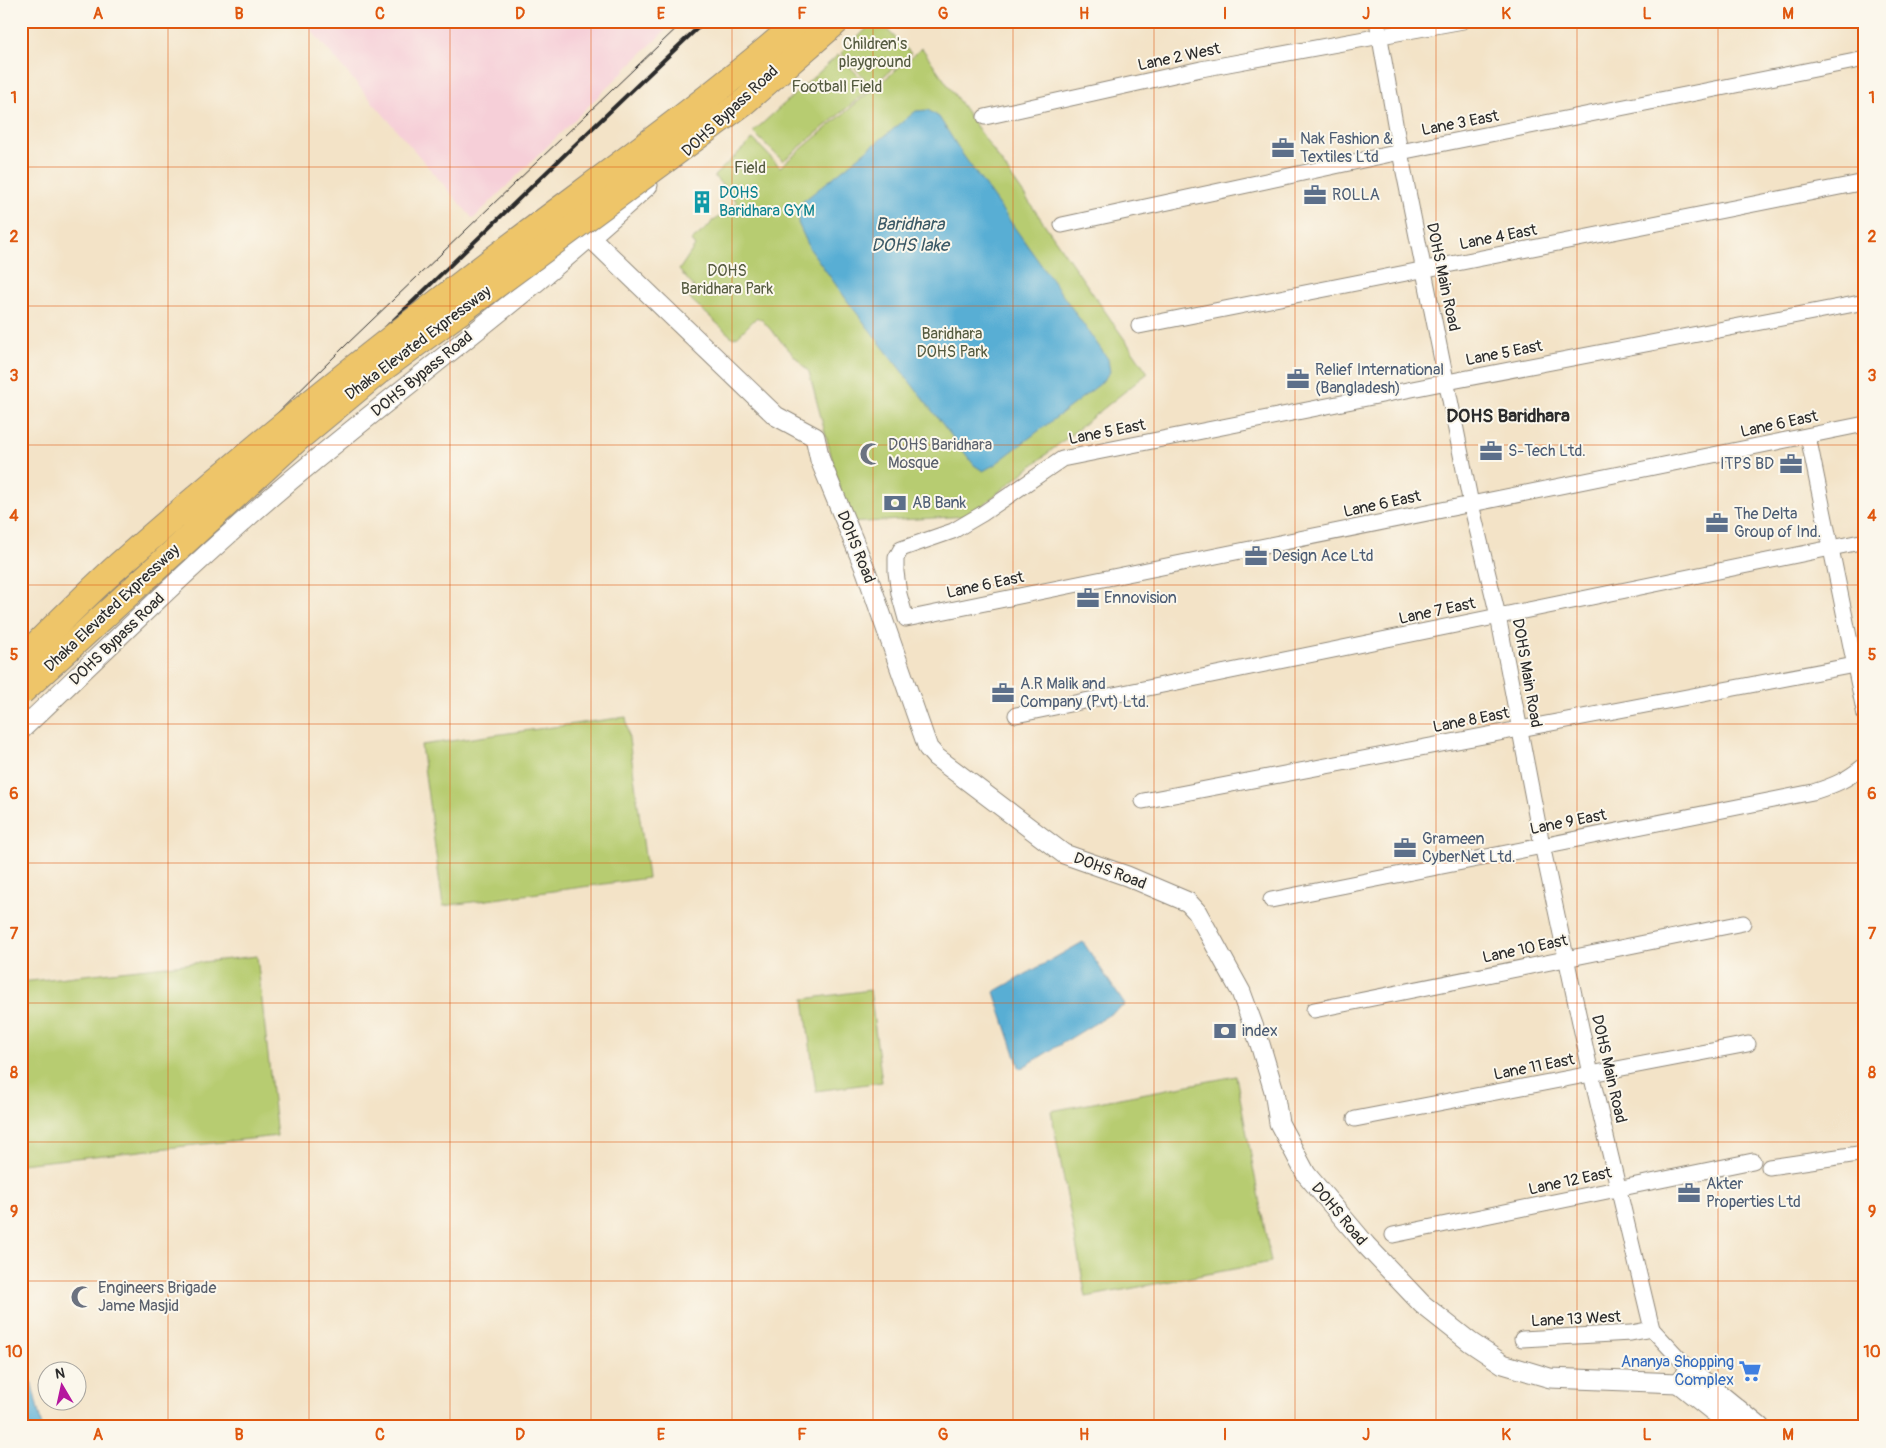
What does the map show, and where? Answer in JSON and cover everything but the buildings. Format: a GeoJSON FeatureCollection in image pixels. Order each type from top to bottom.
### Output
{"type":"FeatureCollection","features":[{"type":"Feature","properties":{"kind":"highway","name":"Dhaka Elevated Expressway"},"geometry":{"type":"LineString","coordinates":[[21,660],[125,559],[343,375],[644,147],[761,55],[800,21]]}},
{"type":"Feature","properties":{"kind":"highway","name":"Dhaka Elevated Expressway"},"geometry":{"type":"LineString","coordinates":[[21,692],[296,439],[371,377],[744,102],[837,21]]}},
{"type":"Feature","properties":{"kind":"street","name":"DOHS Bypass Road"},"geometry":{"type":"LineString","coordinates":[[21,730],[230,532],[290,480],[591,238],[827,21]]}},
{"type":"Feature","properties":{"kind":"street","name":"DOHS Main Road"},"geometry":{"type":"LineString","coordinates":[[1377,21],[1400,152],[1471,504],[1498,616],[1542,845],[1591,1074],[1652,1329]]}},
{"type":"Feature","properties":{"kind":"street","name":"Lane 2 West"},"geometry":{"type":"LineString","coordinates":[[986,117],[1201,69],[1463,21]]}},
{"type":"Feature","properties":{"kind":"street","name":"Lane 3 East"},"geometry":{"type":"LineString","coordinates":[[1062,225],[1400,152],[1865,59]]}},
{"type":"Feature","properties":{"kind":"street","name":"Lane 4 East"},"geometry":{"type":"LineString","coordinates":[[1139,326],[1865,182]]}},
{"type":"Feature","properties":{"kind":"street","name":"DOHS Road"},"geometry":{"type":"LineString","coordinates":[[591,238],[776,416],[815,437],[820,460],[866,571],[928,748],[936,758],[1064,854],[1127,876],[1188,902],[1197,912],[1241,992],[1274,1091],[1279,1124],[1306,1174],[1366,1245],[1422,1304],[1470,1342],[1503,1364],[1550,1378],[1684,1376]]}},
{"type":"Feature","properties":{"kind":"street","name":"Lane 5 East"},"geometry":{"type":"LineString","coordinates":[[906,620],[899,594],[896,572],[896,558],[901,549],[953,531],[982,514],[1062,459],[1447,382],[1865,302]]}},
{"type":"Feature","properties":{"kind":"street","name":"Lane 6 East"},"geometry":{"type":"LineString","coordinates":[[906,620],[1865,424]]}},
{"type":"Feature","properties":{"kind":"street"},"geometry":{"type":"LineString","coordinates":[[1808,436],[1831,548],[1860,664],[1865,715]]}},
{"type":"Feature","properties":{"kind":"street","name":"Lane 7 East"},"geometry":{"type":"LineString","coordinates":[[1016,715],[1865,541]]}},
{"type":"Feature","properties":{"kind":"street","name":"Lane 8 East"},"geometry":{"type":"LineString","coordinates":[[1143,801],[1860,664]]}},
{"type":"Feature","properties":{"kind":"street","name":"Lane 9 East"},"geometry":{"type":"LineString","coordinates":[[1271,900],[1813,792],[1836,785],[1850,778],[1865,765]]}},
{"type":"Feature","properties":{"kind":"street","name":"Lane 10 East"},"geometry":{"type":"LineString","coordinates":[[1314,1010],[1743,923]]}},
{"type":"Feature","properties":{"kind":"street","name":"Lane 11 East"},"geometry":{"type":"LineString","coordinates":[[1355,1119],[1748,1044]]}},
{"type":"Feature","properties":{"kind":"street"},"geometry":{"type":"LineString","coordinates":[[1769,1167],[1865,1153]]}},
{"type":"Feature","properties":{"kind":"street","name":"Lane 12 East"},"geometry":{"type":"LineString","coordinates":[[1393,1235],[1753,1161]]}},
{"type":"Feature","properties":{"kind":"street"},"geometry":{"type":"LineString","coordinates":[[1652,1329],[1684,1376],[1733,1427]]}},
{"type":"Feature","properties":{"kind":"street","name":"Lane 13 West"},"geometry":{"type":"LineString","coordinates":[[1522,1339],[1631,1334],[1652,1329]]}},
{"type":"Feature","properties":{"kind":"street"},"geometry":{"type":"LineString","coordinates":[[1684,1376],[1760,1427]]}},
{"type":"Feature","properties":{"kind":"shaded area"},"geometry":{"type":"Polygon","coordinates":[[[303,21],[675,21],[473,219],[303,21]]]}},
{"type":"Feature","properties":{"kind":"green space","name":"Children's playground"},"geometry":{"type":"Polygon","coordinates":[[[875,21],[878,21],[911,53],[872,86],[841,53],[875,21]]]}},
{"type":"Feature","properties":{"kind":"green space","name":"Baridhara DOHS Park"},"geometry":{"type":"Polygon","coordinates":[[[922,48],[1148,373],[969,516],[849,523],[809,372],[761,319],[757,317],[737,337],[733,338],[686,295],[694,287],[679,270],[695,246],[691,241],[709,226],[713,220],[737,202],[714,176],[753,139],[780,167],[922,48]]]}},
{"type":"Feature","properties":{"kind":"green space","name":"Football Field"},"geometry":{"type":"Polygon","coordinates":[[[838,55],[871,88],[783,161],[753,132],[838,55]]]}},
{"type":"Feature","properties":{"kind":"green space"},"geometry":{"type":"Polygon","coordinates":[[[626,717],[648,878],[443,906],[421,745],[626,717]]]}},
{"type":"Feature","properties":{"kind":"green space"},"geometry":{"type":"Polygon","coordinates":[[[257,956],[277,1136],[21,1164],[21,982],[257,956]]]}},
{"type":"Feature","properties":{"kind":"green space"},"geometry":{"type":"Polygon","coordinates":[[[870,990],[882,1082],[816,1091],[804,999],[870,990]]]}},
{"type":"Feature","properties":{"kind":"green space"},"geometry":{"type":"Polygon","coordinates":[[[1236,1076],[1271,1262],[1086,1297],[1051,1111],[1236,1076]]]}},
{"type":"Feature","properties":{"kind":"water","name":"Baridhara DOHS lake"},"geometry":{"type":"Polygon","coordinates":[[[928,110],[939,117],[963,155],[1108,359],[1110,372],[1100,384],[994,465],[983,471],[974,465],[849,303],[810,249],[798,223],[801,203],[916,111],[928,110]]]}},
{"type":"Feature","properties":{"kind":"water"},"geometry":{"type":"Polygon","coordinates":[[[1083,942],[1125,1005],[1020,1069],[994,992],[1083,942]]]}},
{"type":"Feature","properties":{"kind":"water"},"geometry":{"type":"Polygon","coordinates":[[[21,1337],[42,1427],[21,1427],[21,1337]]]}},
{"type":"Feature","properties":{"kind":"tram line"},"geometry":{"type":"LineString","coordinates":[[21,661],[228,462],[345,346],[684,21]]}},
{"type":"Feature","properties":{"kind":"railway"},"geometry":{"type":"LineString","coordinates":[[21,681],[522,195],[705,21]]}},
{"type":"Feature","properties":{"kind":"place","name":"Nak Fashion & Textiles Ltd"},"geometry":{"type":"Point","coordinates":[1283,148]}},
{"type":"Feature","properties":{"kind":"place","name":"ROLLA"},"geometry":{"type":"Point","coordinates":[1315,195]}},
{"type":"Feature","properties":{"kind":"place","name":"DOHS Baridhara GYM"},"geometry":{"type":"Point","coordinates":[702,202]}},
{"type":"Feature","properties":{"kind":"place","name":"Relief International (Bangladesh)"},"geometry":{"type":"Point","coordinates":[1298,379]}},
{"type":"Feature","properties":{"kind":"place","name":"S-Tech Ltd."},"geometry":{"type":"Point","coordinates":[1491,451]}},
{"type":"Feature","properties":{"kind":"place","name":"DOHS Baridhara Mosque"},"geometry":{"type":"Point","coordinates":[871,454]}},
{"type":"Feature","properties":{"kind":"place","name":"ITPS BD"},"geometry":{"type":"Point","coordinates":[1791,464]}},
{"type":"Feature","properties":{"kind":"place","name":"AB Bank"},"geometry":{"type":"Point","coordinates":[895,503]}},
{"type":"Feature","properties":{"kind":"place","name":"The Delta Group of Ind."},"geometry":{"type":"Point","coordinates":[1717,523]}},
{"type":"Feature","properties":{"kind":"place","name":"Design Ace Ltd"},"geometry":{"type":"Point","coordinates":[1256,556]}},
{"type":"Feature","properties":{"kind":"place","name":"Ennovision"},"geometry":{"type":"Point","coordinates":[1088,598]}},
{"type":"Feature","properties":{"kind":"place","name":"A.R Malik and Company (Pvt) Ltd."},"geometry":{"type":"Point","coordinates":[1003,693]}},
{"type":"Feature","properties":{"kind":"place","name":"Grameen CyberNet Ltd."},"geometry":{"type":"Point","coordinates":[1405,848]}},
{"type":"Feature","properties":{"kind":"place","name":"index"},"geometry":{"type":"Point","coordinates":[1225,1031]}},
{"type":"Feature","properties":{"kind":"place","name":"Akter Properties Ltd"},"geometry":{"type":"Point","coordinates":[1689,1193]}},
{"type":"Feature","properties":{"kind":"place","name":"Engineers Brigade Jame Masjid"},"geometry":{"type":"Point","coordinates":[82,1297]}},
{"type":"Feature","properties":{"kind":"place","name":"Ananya Shopping Complex"},"geometry":{"type":"Point","coordinates":[1750,1371]}},
{"type":"Feature","properties":{"kind":"district","name":"DOHS Baridhara"},"geometry":{"type":"Point","coordinates":[1508,416]}},
{"type":"Feature","properties":{"kind":"park label","name":"Field"},"geometry":{"type":"Point","coordinates":[750,168]}},
{"type":"Feature","properties":{"kind":"park label","name":"DOHS Baridhara Park"},"geometry":{"type":"Point","coordinates":[727,280]}}]}
